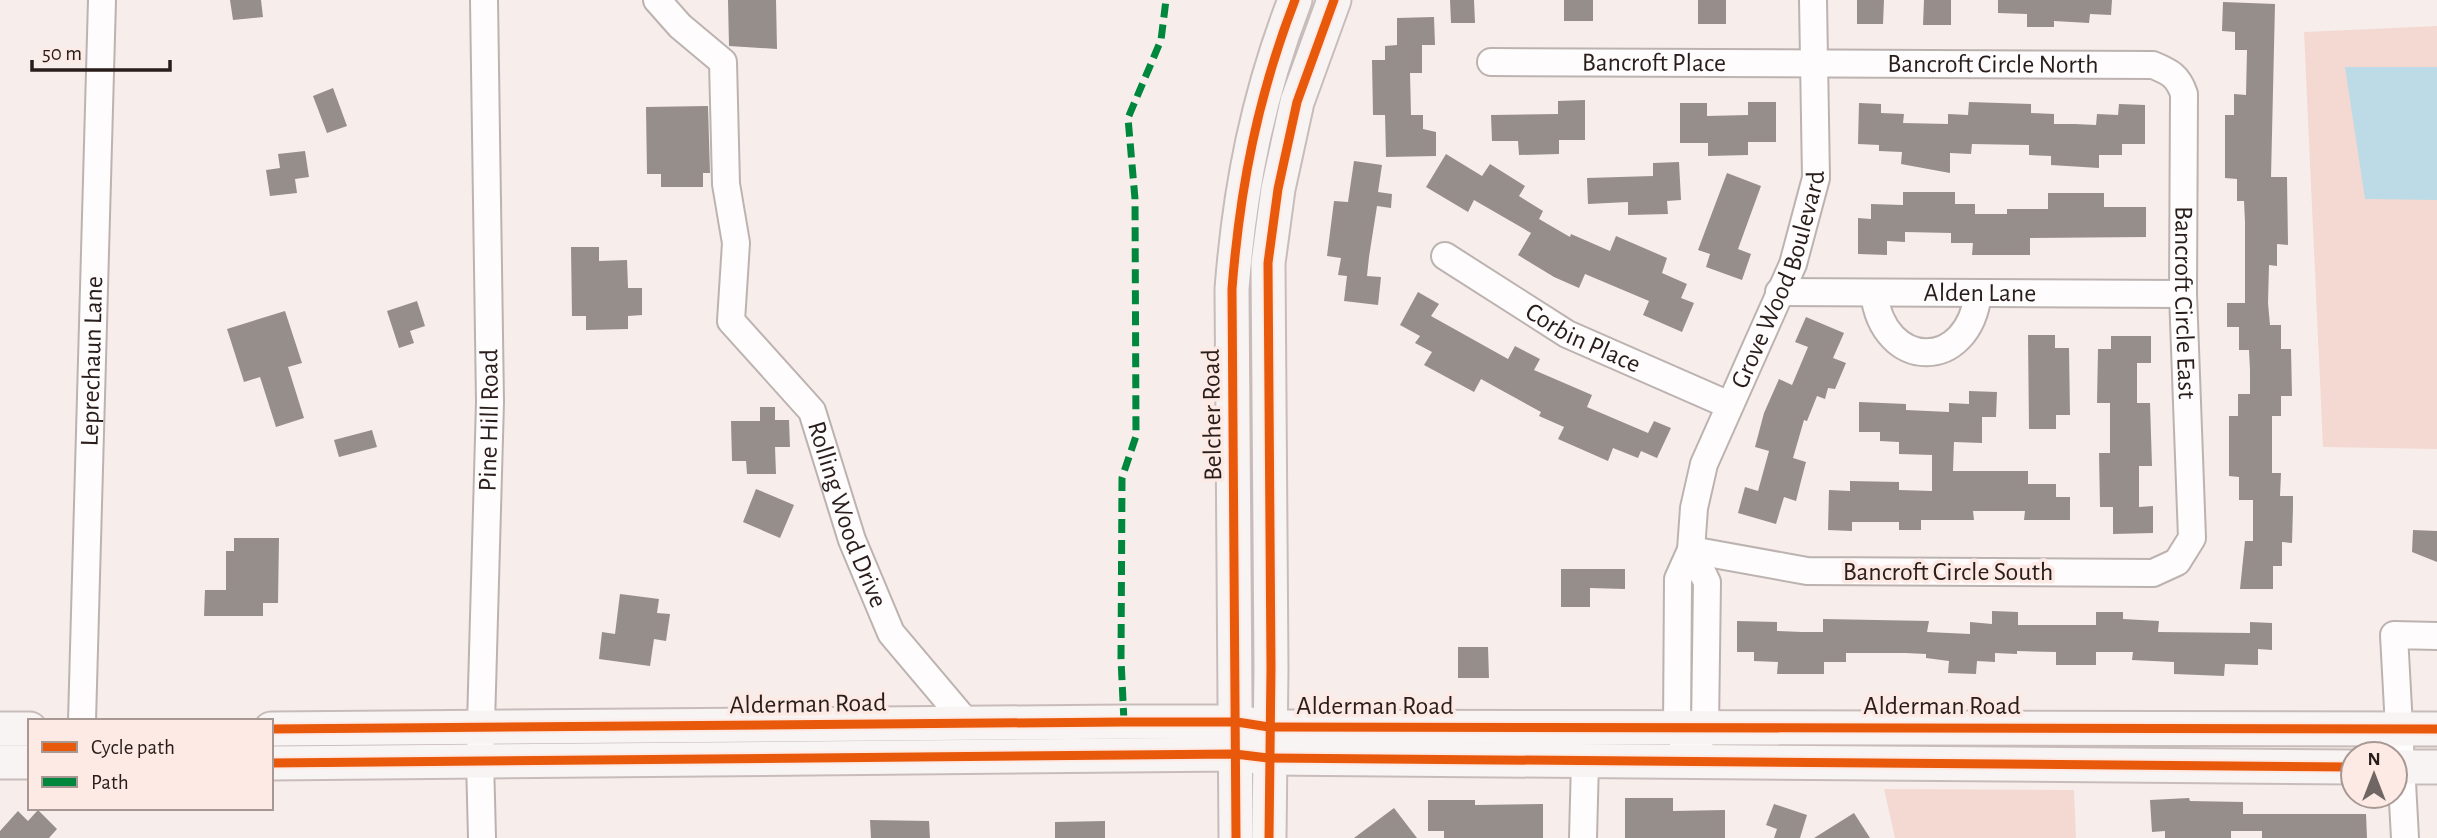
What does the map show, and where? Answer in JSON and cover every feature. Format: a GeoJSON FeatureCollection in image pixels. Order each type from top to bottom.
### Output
{"type":"FeatureCollection","features":[{"type":"Feature","properties":{"kind":"main road","name":"Belcher Road"},"geometry":{"type":"LineString","coordinates":[[1236,838],[1232,356],[1237,229],[1249,150],[1266,79],[1295,0]]}},
{"type":"Feature","properties":{"kind":"main road"},"geometry":{"type":"LineString","coordinates":[[1269,838],[1268,263],[1278,189],[1297,102],[1325,3]]}},
{"type":"Feature","properties":{"kind":"main road","name":"Alderman Road"},"geometry":{"type":"LineString","coordinates":[[273,763],[481,745],[967,723],[1237,722],[1268,742],[1585,762],[2339,767]]}},
{"type":"Feature","properties":{"kind":"main road","name":"Alderman Road"},"geometry":{"type":"LineString","coordinates":[[273,729],[481,745],[1235,754],[1268,742],[1691,727],[2437,729]]}},
{"type":"Feature","properties":{"kind":"main road"},"geometry":{"type":"LineString","coordinates":[[0,729],[28,729]]}},
{"type":"Feature","properties":{"kind":"main road"},"geometry":{"type":"LineString","coordinates":[[0,762],[28,762]]}},
{"type":"Feature","properties":{"kind":"main road"},"geometry":{"type":"LineString","coordinates":[[2409,767],[2437,767]]}},
{"type":"Feature","properties":{"kind":"street","name":"Leprechaun Lane"},"geometry":{"type":"LineString","coordinates":[[82,719],[102,0]]}},
{"type":"Feature","properties":{"kind":"street","name":"Pine Hill Road"},"geometry":{"type":"LineString","coordinates":[[482,838],[481,745],[491,402],[484,0]]}},
{"type":"Feature","properties":{"kind":"street","name":"Rolling Wood Drive"},"geometry":{"type":"LineString","coordinates":[[657,0],[680,26],[723,62],[726,184],[736,243],[731,321],[812,411],[852,540],[891,633],[967,723]]}},
{"type":"Feature","properties":{"kind":"street","name":"Grove Wood Boulevard"},"geometry":{"type":"LineString","coordinates":[[1691,550],[1694,508],[1704,464],[1802,236],[1816,178],[1813,0]]}},
{"type":"Feature","properties":{"kind":"street","name":"Bancroft Place"},"geometry":{"type":"LineString","coordinates":[[1491,62],[1815,63]]}},
{"type":"Feature","properties":{"kind":"street","name":"Bancroft Circle North"},"geometry":{"type":"LineString","coordinates":[[1815,63],[2153,65],[2171,72]]}},
{"type":"Feature","properties":{"kind":"street","name":"Bancroft Circle East"},"geometry":{"type":"LineString","coordinates":[[2171,72],[2179,80],[2184,94],[2183,294],[2192,538]]}},
{"type":"Feature","properties":{"kind":"street","name":"Corbin Place"},"geometry":{"type":"LineString","coordinates":[[1446,256],[1567,334],[1729,405]]}},
{"type":"Feature","properties":{"kind":"street","name":"Alden Lane"},"geometry":{"type":"LineString","coordinates":[[1779,292],[2183,294]]}},
{"type":"Feature","properties":{"kind":"street"},"geometry":{"type":"LineString","coordinates":[[1874,293],[1876,314],[1885,326],[1902,345],[1927,355],[1937,353],[1970,325],[1976,314],[1978,293]]}},
{"type":"Feature","properties":{"kind":"street","name":"Bancroft Circle South"},"geometry":{"type":"LineString","coordinates":[[1691,550],[1807,570],[2153,573],[2177,562],[2192,538]]}},
{"type":"Feature","properties":{"kind":"street"},"geometry":{"type":"LineString","coordinates":[[1691,550],[1707,582],[1691,727],[1692,763]]}},
{"type":"Feature","properties":{"kind":"street"},"geometry":{"type":"LineString","coordinates":[[2399,740],[2394,635],[2437,636]]}},
{"type":"Feature","properties":{"kind":"street"},"geometry":{"type":"LineString","coordinates":[[1583,838],[1585,762]]}},
{"type":"Feature","properties":{"kind":"street"},"geometry":{"type":"LineString","coordinates":[[2402,810],[2405,838]]}},
{"type":"Feature","properties":{"kind":"shaded area"},"geometry":{"type":"Polygon","coordinates":[[[2437,26],[2437,449],[2323,447],[2304,32],[2437,26]]]}},
{"type":"Feature","properties":{"kind":"shaded area"},"geometry":{"type":"Polygon","coordinates":[[[1884,789],[2074,790],[2076,838],[1895,838],[1884,789]]]}},
{"type":"Feature","properties":{"kind":"water"},"geometry":{"type":"Polygon","coordinates":[[[2345,67],[2437,67],[2437,200],[2365,199],[2345,67]]]}},
{"type":"Feature","properties":{"kind":"building"},"geometry":{"type":"Polygon","coordinates":[[[230,0],[261,0],[263,17],[233,20],[230,0]]]}},
{"type":"Feature","properties":{"kind":"building"},"geometry":{"type":"Polygon","coordinates":[[[728,0],[776,0],[777,49],[729,46],[728,0]]]}},
{"type":"Feature","properties":{"kind":"building"},"geometry":{"type":"Polygon","coordinates":[[[1450,0],[1474,0],[1475,23],[1451,23],[1450,0]]]}},
{"type":"Feature","properties":{"kind":"building"},"geometry":{"type":"Polygon","coordinates":[[[1564,0],[1593,0],[1593,21],[1564,21],[1564,0]]]}},
{"type":"Feature","properties":{"kind":"building"},"geometry":{"type":"Polygon","coordinates":[[[1698,0],[1726,0],[1726,24],[1698,24],[1698,0]]]}},
{"type":"Feature","properties":{"kind":"building"},"geometry":{"type":"Polygon","coordinates":[[[1857,0],[1884,0],[1883,24],[1857,24],[1857,0]]]}},
{"type":"Feature","properties":{"kind":"building"},"geometry":{"type":"Polygon","coordinates":[[[1924,0],[1951,0],[1951,25],[1923,25],[1924,0]]]}},
{"type":"Feature","properties":{"kind":"building"},"geometry":{"type":"Polygon","coordinates":[[[1998,0],[2112,0],[2111,15],[2090,14],[2089,23],[2054,21],[2054,27],[2027,27],[2027,14],[1998,13],[1998,0]]]}},
{"type":"Feature","properties":{"kind":"building"},"geometry":{"type":"Polygon","coordinates":[[[2223,2],[2275,4],[2271,177],[2287,177],[2288,245],[2277,244],[2277,266],[2269,265],[2268,303],[2270,325],[2281,325],[2281,349],[2291,349],[2292,396],[2281,396],[2281,416],[2272,416],[2272,473],[2281,473],[2280,496],[2293,496],[2293,508],[2292,543],[2282,542],[2282,566],[2273,566],[2273,589],[2240,589],[2245,541],[2253,541],[2253,500],[2239,500],[2239,477],[2229,476],[2229,416],[2238,416],[2238,394],[2250,394],[2250,370],[2249,350],[2239,350],[2239,327],[2227,327],[2227,303],[2245,303],[2245,222],[2244,201],[2237,201],[2237,179],[2225,178],[2225,115],[2234,115],[2234,94],[2246,95],[2247,50],[2235,50],[2235,32],[2222,31],[2223,2]]]}},
{"type":"Feature","properties":{"kind":"building"},"geometry":{"type":"Polygon","coordinates":[[[1434,17],[1435,45],[1422,45],[1422,73],[1410,73],[1411,115],[1423,115],[1423,129],[1436,132],[1436,156],[1386,157],[1385,115],[1373,115],[1372,60],[1385,60],[1385,46],[1397,45],[1397,18],[1434,17]]]}},
{"type":"Feature","properties":{"kind":"building"},"geometry":{"type":"Polygon","coordinates":[[[333,88],[347,126],[327,133],[313,96],[333,88]]]}},
{"type":"Feature","properties":{"kind":"building"},"geometry":{"type":"Polygon","coordinates":[[[1585,100],[1585,140],[1559,140],[1559,154],[1519,155],[1518,141],[1492,141],[1491,115],[1558,114],[1558,101],[1585,100]]]}},
{"type":"Feature","properties":{"kind":"building"},"geometry":{"type":"Polygon","coordinates":[[[1748,102],[1776,102],[1776,142],[1748,142],[1748,155],[1708,156],[1708,143],[1680,143],[1680,103],[1707,103],[1707,116],[1748,115],[1748,102]]]}},
{"type":"Feature","properties":{"kind":"building"},"geometry":{"type":"Polygon","coordinates":[[[1969,102],[2031,104],[2031,113],[2054,114],[2054,124],[2096,125],[2097,114],[2118,115],[2119,104],[2145,105],[2145,144],[2122,144],[2122,155],[2099,155],[2099,168],[2051,165],[2051,156],[2029,155],[2029,145],[1972,144],[1971,154],[1950,153],[1950,173],[1901,164],[1902,152],[1879,151],[1879,145],[1858,144],[1859,103],[1881,104],[1881,113],[1904,114],[1903,123],[1948,124],[1948,114],[1968,115],[1969,102]]]}},
{"type":"Feature","properties":{"kind":"building"},"geometry":{"type":"Polygon","coordinates":[[[708,106],[710,173],[703,173],[703,187],[661,187],[661,174],[647,174],[646,107],[708,106]]]}},
{"type":"Feature","properties":{"kind":"building"},"geometry":{"type":"Polygon","coordinates":[[[305,151],[309,177],[295,179],[297,193],[270,196],[266,170],[280,168],[278,154],[305,151]]]}},
{"type":"Feature","properties":{"kind":"building"},"geometry":{"type":"Polygon","coordinates":[[[1446,154],[1482,176],[1490,164],[1525,186],[1519,196],[1543,211],[1539,219],[1570,237],[1571,234],[1610,251],[1616,236],[1667,258],[1662,273],[1687,284],[1681,298],[1694,303],[1682,332],[1643,315],[1649,301],[1585,274],[1579,288],[1554,277],[1518,255],[1531,233],[1474,200],[1468,212],[1426,187],[1446,154]]]}},
{"type":"Feature","properties":{"kind":"building"},"geometry":{"type":"Polygon","coordinates":[[[1354,161],[1382,165],[1378,192],[1392,194],[1391,208],[1377,206],[1369,257],[1367,276],[1381,277],[1378,305],[1344,301],[1347,276],[1338,275],[1341,258],[1327,256],[1334,201],[1348,202],[1354,161]]]}},
{"type":"Feature","properties":{"kind":"building"},"geometry":{"type":"Polygon","coordinates":[[[1679,162],[1681,200],[1667,201],[1668,214],[1628,215],[1628,202],[1588,204],[1587,178],[1653,176],[1653,163],[1679,162]]]}},
{"type":"Feature","properties":{"kind":"building"},"geometry":{"type":"Polygon","coordinates":[[[1727,173],[1761,186],[1738,249],[1751,254],[1742,280],[1706,267],[1710,254],[1698,250],[1727,173]]]}},
{"type":"Feature","properties":{"kind":"building"},"geometry":{"type":"Polygon","coordinates":[[[1903,192],[1955,192],[1955,204],[1975,204],[1975,214],[2007,214],[2007,209],[2048,209],[2048,193],[2104,193],[2104,207],[2146,207],[2146,237],[2030,238],[2030,255],[1972,255],[1973,243],[1951,243],[1951,233],[1905,232],[1905,242],[1887,241],[1887,255],[1858,254],[1858,218],[1871,219],[1871,204],[1903,205],[1903,192]]]}},
{"type":"Feature","properties":{"kind":"building"},"geometry":{"type":"Polygon","coordinates":[[[571,247],[599,247],[599,261],[627,260],[628,288],[642,288],[642,315],[628,316],[628,329],[586,330],[586,316],[572,316],[571,247]]]}},
{"type":"Feature","properties":{"kind":"building"},"geometry":{"type":"Polygon","coordinates":[[[1418,292],[1439,304],[1431,316],[1508,359],[1515,346],[1540,359],[1534,370],[1592,395],[1587,407],[1648,433],[1654,421],[1671,428],[1657,458],[1641,451],[1638,458],[1613,448],[1608,461],[1558,439],[1564,427],[1539,416],[1541,412],[1481,379],[1474,392],[1424,365],[1432,352],[1415,343],[1420,336],[1400,325],[1418,292]]]}},
{"type":"Feature","properties":{"kind":"building"},"geometry":{"type":"Polygon","coordinates":[[[417,301],[425,326],[410,331],[414,343],[399,348],[387,311],[417,301]]]}},
{"type":"Feature","properties":{"kind":"building"},"geometry":{"type":"Polygon","coordinates":[[[285,311],[302,363],[288,367],[304,418],[276,427],[260,377],[244,382],[227,329],[285,311]]]}},
{"type":"Feature","properties":{"kind":"building"},"geometry":{"type":"Polygon","coordinates":[[[1806,317],[1844,333],[1833,358],[1846,363],[1835,389],[1828,388],[1825,399],[1817,396],[1807,421],[1804,420],[1793,458],[1806,462],[1796,501],[1784,497],[1776,524],[1738,513],[1745,487],[1758,491],[1769,451],[1755,447],[1764,413],[1779,379],[1792,385],[1808,347],[1795,342],[1806,317]]]}},
{"type":"Feature","properties":{"kind":"building"},"geometry":{"type":"Polygon","coordinates":[[[2028,335],[2055,335],[2055,348],[2069,348],[2070,415],[2056,415],[2056,429],[2029,429],[2028,335]]]}},
{"type":"Feature","properties":{"kind":"building"},"geometry":{"type":"Polygon","coordinates":[[[2111,336],[2151,336],[2151,363],[2137,363],[2137,403],[2150,403],[2152,466],[2139,466],[2139,507],[2153,506],[2153,533],[2113,534],[2113,507],[2100,507],[2099,453],[2110,453],[2110,403],[2097,403],[2098,349],[2111,349],[2111,336]]]}},
{"type":"Feature","properties":{"kind":"building"},"geometry":{"type":"Polygon","coordinates":[[[1969,391],[1997,392],[1996,417],[1982,417],[1982,443],[1954,442],[1953,471],[2028,471],[2028,484],[2056,484],[2056,497],[2070,497],[2070,520],[2024,520],[2025,511],[1973,511],[1974,520],[1921,520],[1921,530],[1899,530],[1899,522],[1852,522],[1852,531],[1828,530],[1829,490],[1850,491],[1850,481],[1899,482],[1899,490],[1932,491],[1932,455],[1899,454],[1899,442],[1880,441],[1880,432],[1859,432],[1859,402],[1906,404],[1906,410],[1949,412],[1949,403],[1969,404],[1969,391]]]}},
{"type":"Feature","properties":{"kind":"building"},"geometry":{"type":"Polygon","coordinates":[[[760,407],[775,407],[775,420],[789,420],[790,447],[775,447],[776,474],[747,474],[746,461],[732,461],[731,421],[760,421],[760,407]]]}},
{"type":"Feature","properties":{"kind":"building"},"geometry":{"type":"Polygon","coordinates":[[[372,430],[377,447],[339,457],[334,440],[372,430]]]}},
{"type":"Feature","properties":{"kind":"building"},"geometry":{"type":"Polygon","coordinates":[[[756,489],[794,505],[780,538],[743,522],[756,489]]]}},
{"type":"Feature","properties":{"kind":"building"},"geometry":{"type":"Polygon","coordinates":[[[2413,530],[2437,531],[2437,562],[2412,552],[2413,530]]]}},
{"type":"Feature","properties":{"kind":"building"},"geometry":{"type":"Polygon","coordinates":[[[234,538],[279,538],[278,603],[263,603],[263,616],[204,616],[205,590],[226,590],[226,551],[234,551],[234,538]]]}},
{"type":"Feature","properties":{"kind":"building"},"geometry":{"type":"Polygon","coordinates":[[[1561,569],[1625,569],[1625,589],[1590,588],[1590,607],[1561,607],[1561,569]]]}},
{"type":"Feature","properties":{"kind":"building"},"geometry":{"type":"Polygon","coordinates":[[[620,594],[659,599],[657,613],[670,614],[666,641],[654,639],[650,666],[599,659],[602,632],[615,634],[620,594]]]}},
{"type":"Feature","properties":{"kind":"building"},"geometry":{"type":"Polygon","coordinates":[[[1992,611],[2018,612],[2018,625],[2096,625],[2096,612],[2123,612],[2123,619],[2159,621],[2158,632],[2250,633],[2250,622],[2272,623],[2272,650],[2258,649],[2258,665],[2225,664],[2224,676],[2174,674],[2174,662],[2132,660],[2133,652],[2096,652],[2096,665],[2056,665],[2056,652],[2017,651],[2017,654],[1995,653],[1995,662],[1977,661],[1976,674],[1948,673],[1949,661],[1926,658],[1926,654],[1846,653],[1846,662],[1824,662],[1824,674],[1777,674],[1778,662],[1754,661],[1754,652],[1737,652],[1737,621],[1777,622],[1777,631],[1823,632],[1823,619],[1929,621],[1927,632],[1970,634],[1970,622],[1992,624],[1992,611]]]}},
{"type":"Feature","properties":{"kind":"building"},"geometry":{"type":"Polygon","coordinates":[[[1458,647],[1488,647],[1489,678],[1458,678],[1458,647]]]}},
{"type":"Feature","properties":{"kind":"building"},"geometry":{"type":"Polygon","coordinates":[[[1625,798],[1673,798],[1673,811],[1725,810],[1725,838],[1625,838],[1625,798]]]}},
{"type":"Feature","properties":{"kind":"building"},"geometry":{"type":"Polygon","coordinates":[[[2189,798],[2190,801],[2243,802],[2243,814],[2366,814],[2367,838],[2262,838],[2262,831],[2231,831],[2231,838],[2165,838],[2165,831],[2152,832],[2150,800],[2189,798]]]}},
{"type":"Feature","properties":{"kind":"building"},"geometry":{"type":"Polygon","coordinates":[[[1428,800],[1475,800],[1475,805],[1543,804],[1543,838],[1444,838],[1444,831],[1428,831],[1428,800]]]}},
{"type":"Feature","properties":{"kind":"building"},"geometry":{"type":"Polygon","coordinates":[[[1774,804],[1807,815],[1800,838],[1774,838],[1777,829],[1766,825],[1774,804]]]}},
{"type":"Feature","properties":{"kind":"building"},"geometry":{"type":"Polygon","coordinates":[[[1394,808],[1417,838],[1354,838],[1394,808]]]}},
{"type":"Feature","properties":{"kind":"building"},"geometry":{"type":"Polygon","coordinates":[[[38,810],[57,829],[49,838],[0,838],[0,831],[18,811],[28,821],[38,810]]]}},
{"type":"Feature","properties":{"kind":"building"},"geometry":{"type":"Polygon","coordinates":[[[1854,813],[1870,838],[1814,838],[1854,813]]]}},
{"type":"Feature","properties":{"kind":"building"},"geometry":{"type":"Polygon","coordinates":[[[870,820],[929,821],[930,838],[871,838],[870,820]]]}},
{"type":"Feature","properties":{"kind":"building"},"geometry":{"type":"Polygon","coordinates":[[[1105,821],[1105,838],[1055,838],[1055,822],[1105,821]]]}},
{"type":"Feature","properties":{"kind":"marked path"},"geometry":{"type":"LineString","coordinates":[[1124,722],[1121,659],[1122,478],[1136,436],[1135,199],[1128,118],[1161,40],[1166,0]]}},
{"type":"Feature","properties":{"kind":"cycle path"},"geometry":{"type":"LineString","coordinates":[[1236,838],[1232,289],[1240,214],[1253,142],[1271,71],[1295,0]]}},
{"type":"Feature","properties":{"kind":"cycle path"},"geometry":{"type":"LineString","coordinates":[[1269,838],[1271,667],[1268,263],[1278,189],[1297,102],[1334,0]]}},
{"type":"Feature","properties":{"kind":"cycle path"},"geometry":{"type":"LineString","coordinates":[[273,729],[1237,722],[1269,727],[2437,729]]}},
{"type":"Feature","properties":{"kind":"cycle path"},"geometry":{"type":"LineString","coordinates":[[273,763],[1235,754],[1268,758],[2339,767]]}}]}
